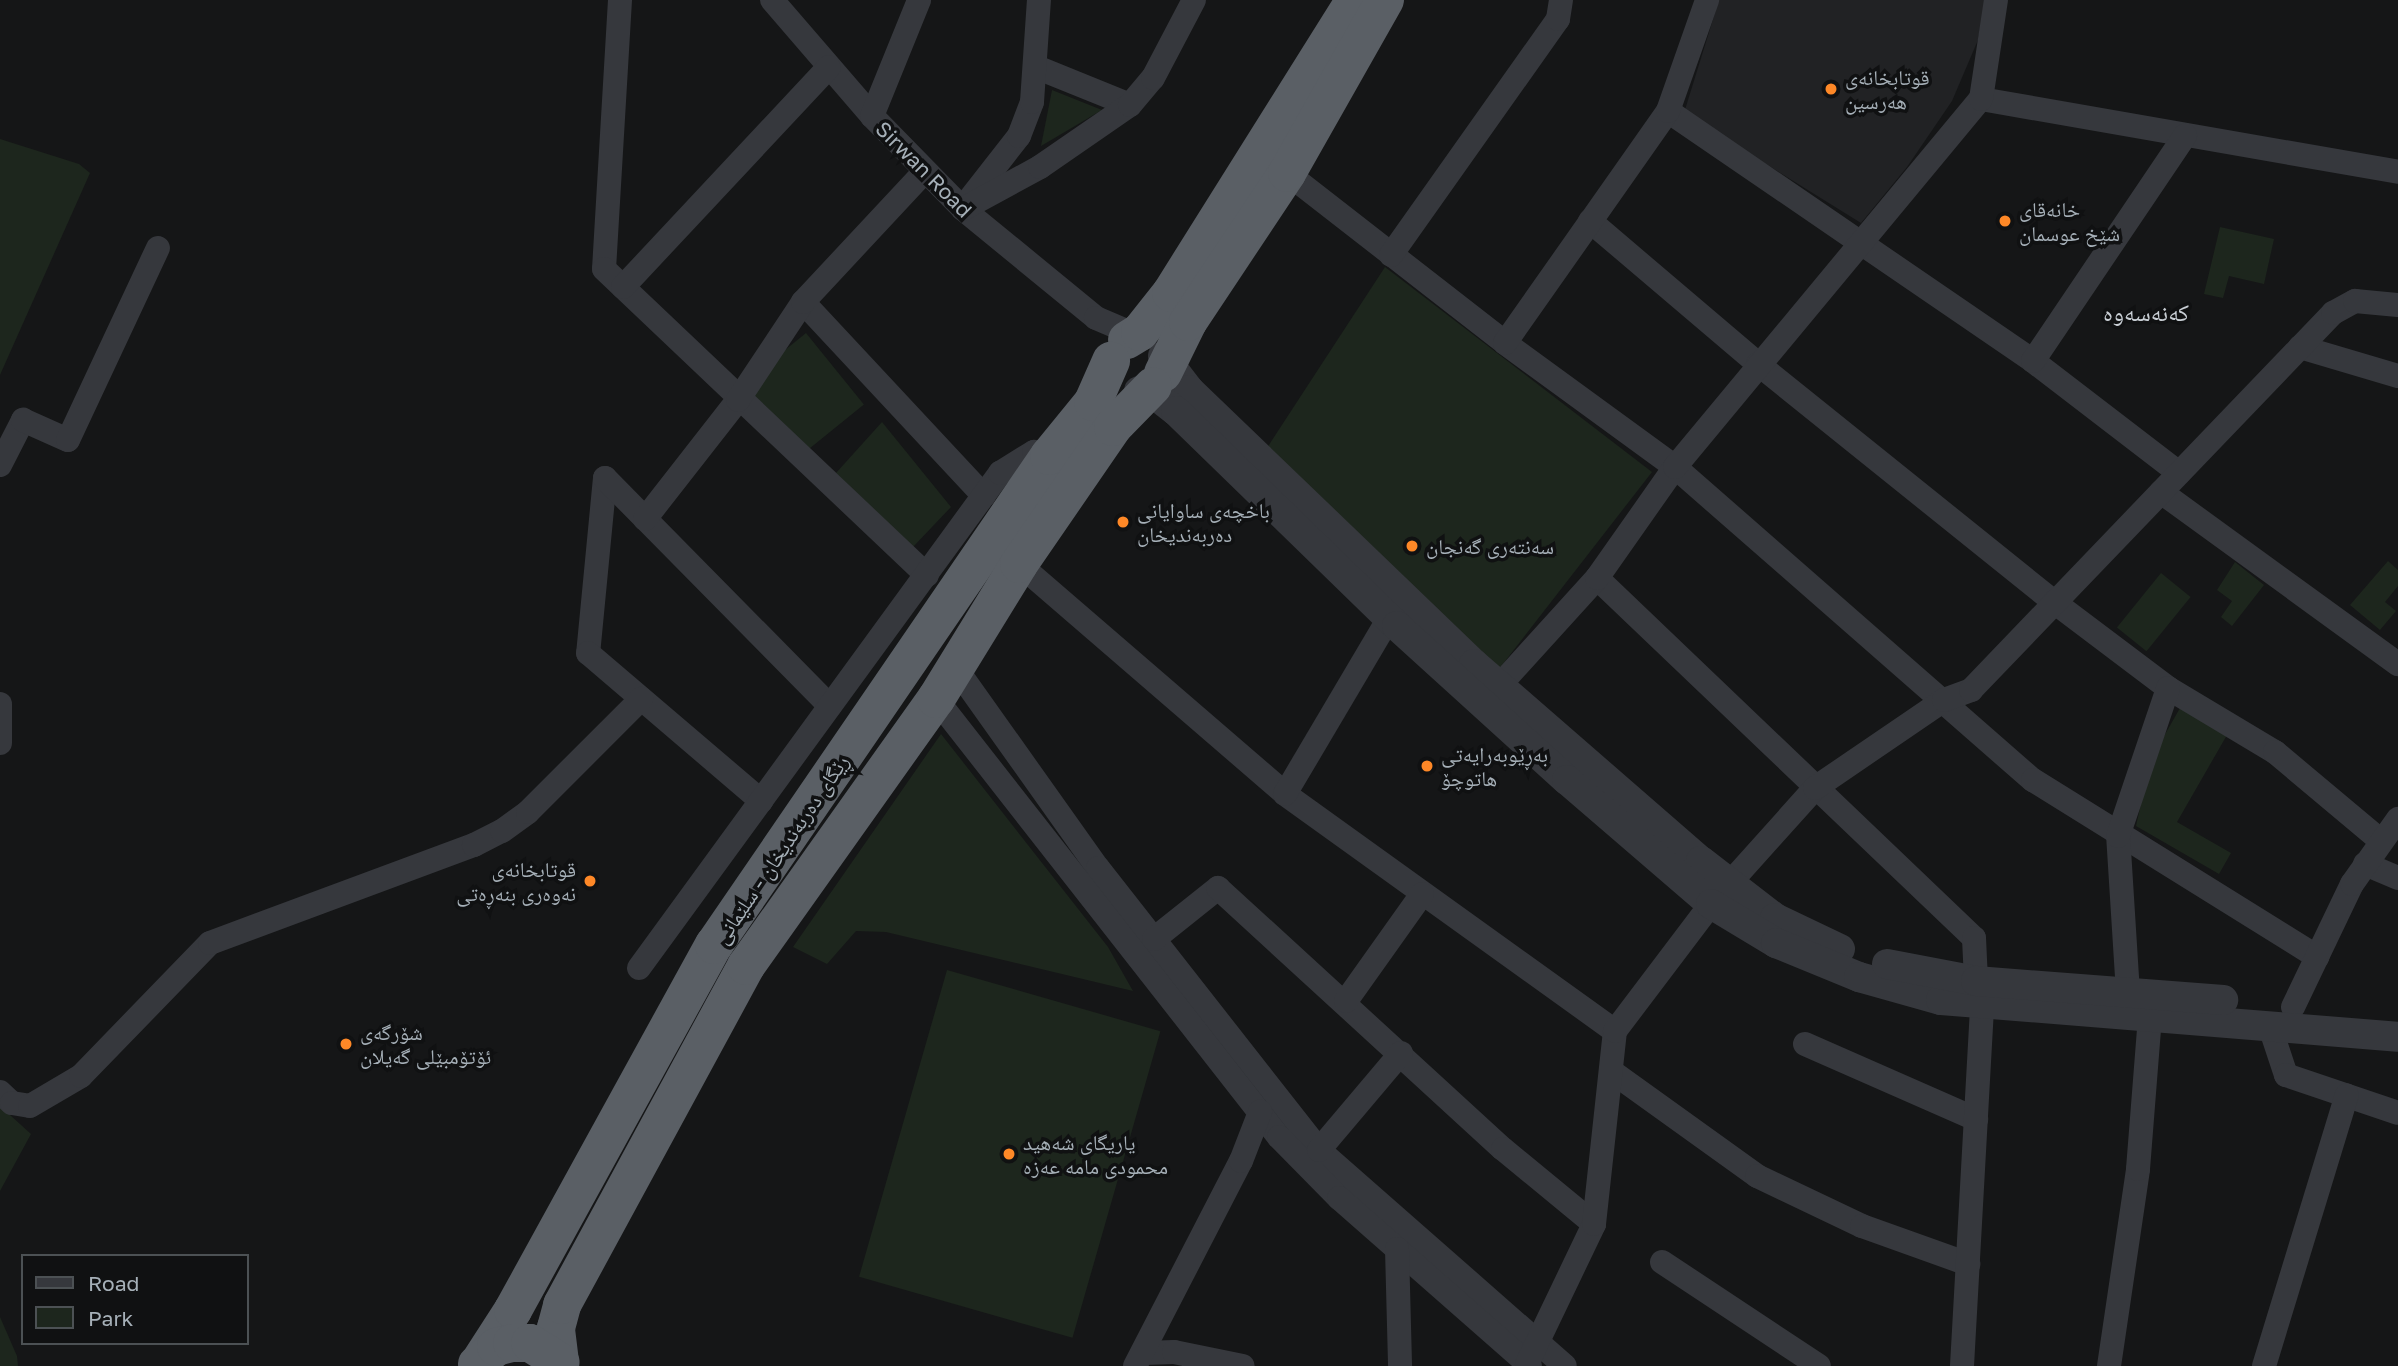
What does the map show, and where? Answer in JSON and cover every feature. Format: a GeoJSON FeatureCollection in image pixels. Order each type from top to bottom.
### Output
{"type":"FeatureCollection","features":[{"type":"Feature","properties":{"kind":"highway"},"geometry":{"type":"LineString","coordinates":[[1142,363],[1171,293],[1354,0]]}},
{"type":"Feature","properties":{"kind":"highway"},"geometry":{"type":"LineString","coordinates":[[1142,363],[1188,322],[1287,173],[1385,0]]}},
{"type":"Feature","properties":{"kind":"highway","name":"ڕێگای دەربەندیخان - سلێمانی"},"geometry":{"type":"LineString","coordinates":[[479,1362],[513,1310],[714,945],[1049,456],[1093,402],[1142,363]]}},
{"type":"Feature","properties":{"kind":"highway","name":"ڕێگای دەربەندیخان - سلێمانی"},"geometry":{"type":"LineString","coordinates":[[479,1362],[496,1347],[530,1343],[560,1362],[556,1328],[562,1305],[746,966],[936,699],[1019,564],[1125,410],[1142,363]]}},
{"type":"Feature","properties":{"kind":"street"},"geometry":{"type":"LineString","coordinates":[[620,0],[604,270],[738,400],[927,575]]}},
{"type":"Feature","properties":{"kind":"street","name":"Sirwan Road"},"geometry":{"type":"LineString","coordinates":[[772,0],[872,116],[963,209],[1096,318],[1142,363]]}},
{"type":"Feature","properties":{"kind":"street"},"geometry":{"type":"LineString","coordinates":[[872,116],[919,0]]}},
{"type":"Feature","properties":{"kind":"street"},"geometry":{"type":"LineString","coordinates":[[963,209],[1019,136],[1032,102],[1039,0]]}},
{"type":"Feature","properties":{"kind":"street"},"geometry":{"type":"LineString","coordinates":[[963,209],[1040,167],[1130,105],[1153,78],[1194,0]]}},
{"type":"Feature","properties":{"kind":"street"},"geometry":{"type":"LineString","coordinates":[[1391,256],[1558,19],[1562,0]]}},
{"type":"Feature","properties":{"kind":"street"},"geometry":{"type":"LineString","coordinates":[[1505,343],[1668,111],[1707,0]]}},
{"type":"Feature","properties":{"kind":"street"},"geometry":{"type":"LineString","coordinates":[[1499,686],[1597,578],[1675,467],[1981,99],[1996,0]]}},
{"type":"Feature","properties":{"kind":"street"},"geometry":{"type":"LineString","coordinates":[[623,287],[829,67]]}},
{"type":"Feature","properties":{"kind":"street"},"geometry":{"type":"LineString","coordinates":[[1036,67],[1130,105]]}},
{"type":"Feature","properties":{"kind":"street"},"geometry":{"type":"LineString","coordinates":[[1981,99],[2398,172]]}},
{"type":"Feature","properties":{"kind":"street"},"geometry":{"type":"LineString","coordinates":[[1668,111],[1864,242],[2033,361],[2179,472]]}},
{"type":"Feature","properties":{"kind":"street"},"geometry":{"type":"LineString","coordinates":[[2033,361],[2185,136]]}},
{"type":"Feature","properties":{"kind":"street"},"geometry":{"type":"LineString","coordinates":[[645,519],[738,400],[803,302],[925,171]]}},
{"type":"Feature","properties":{"kind":"street"},"geometry":{"type":"LineString","coordinates":[[1287,173],[1505,343],[1675,467],[2033,780],[2118,836],[2317,957]]}},
{"type":"Feature","properties":{"kind":"street"},"geometry":{"type":"LineString","coordinates":[[1590,221],[1758,364],[2054,602],[2168,688],[2274,752],[2380,840]]}},
{"type":"Feature","properties":{"kind":"street"},"geometry":{"type":"LineString","coordinates":[[0,465],[23,420],[68,440],[158,248]]}},
{"type":"Feature","properties":{"kind":"street"},"geometry":{"type":"LineString","coordinates":[[1531,1357],[1594,1224],[1615,1031],[1720,894],[1815,788],[1944,700],[1971,690],[2343,305],[2370,300],[2398,305]]}},
{"type":"Feature","properties":{"kind":"street"},"geometry":{"type":"LineString","coordinates":[[803,302],[984,496]]}},
{"type":"Feature","properties":{"kind":"street"},"geometry":{"type":"LineString","coordinates":[[2300,347],[2398,376]]}},
{"type":"Feature","properties":{"kind":"street"},"geometry":{"type":"LineString","coordinates":[[1142,363],[1176,411],[1388,618],[1720,894],[1850,954],[1979,992],[2150,1016],[2398,1037]]}},
{"type":"Feature","properties":{"kind":"street"},"geometry":{"type":"LineString","coordinates":[[1142,363],[1189,390],[1720,894]]}},
{"type":"Feature","properties":{"kind":"street"},"geometry":{"type":"LineString","coordinates":[[639,968],[1000,473],[1022,457],[1034,453],[1049,456]]}},
{"type":"Feature","properties":{"kind":"street"},"geometry":{"type":"LineString","coordinates":[[761,801],[587,653],[605,478],[830,706]]}},
{"type":"Feature","properties":{"kind":"street"},"geometry":{"type":"LineString","coordinates":[[2161,492],[2398,664]]}},
{"type":"Feature","properties":{"kind":"street"},"geometry":{"type":"LineString","coordinates":[[1019,564],[1285,794],[1615,1031]]}},
{"type":"Feature","properties":{"kind":"street"},"geometry":{"type":"LineString","coordinates":[[1597,578],[1974,938],[1979,992],[1976,1119],[1962,1366]]}},
{"type":"Feature","properties":{"kind":"street"},"geometry":{"type":"LineString","coordinates":[[1285,794],[1388,618]]}},
{"type":"Feature","properties":{"kind":"street"},"geometry":{"type":"LineString","coordinates":[[955,667],[1154,939],[1319,1150],[1531,1357]]}},
{"type":"Feature","properties":{"kind":"street"},"geometry":{"type":"LineString","coordinates":[[2128,993],[2118,836],[2168,688]]}},
{"type":"Feature","properties":{"kind":"street"},"geometry":{"type":"LineString","coordinates":[[0,1092],[12,1103],[30,1106],[73,1082],[119,1040],[188,961],[210,943],[474,845],[502,831],[528,812],[641,699]]}},
{"type":"Feature","properties":{"kind":"street"},"geometry":{"type":"LineString","coordinates":[[936,699],[1260,1112],[1339,1198],[1397,1249],[1531,1357],[1565,1366]]}},
{"type":"Feature","properties":{"kind":"street"},"geometry":{"type":"LineString","coordinates":[[0,704],[0,743]]}},
{"type":"Feature","properties":{"kind":"street"},"geometry":{"type":"LineString","coordinates":[[2293,1007],[2365,864],[2398,819]]}},
{"type":"Feature","properties":{"kind":"street"},"geometry":{"type":"LineString","coordinates":[[2365,864],[2398,878]]}},
{"type":"Feature","properties":{"kind":"street"},"geometry":{"type":"LineString","coordinates":[[1154,939],[1219,888],[1346,1001],[1503,1149],[1594,1224]]}},
{"type":"Feature","properties":{"kind":"street"},"geometry":{"type":"LineString","coordinates":[[1346,1001],[1422,894]]}},
{"type":"Feature","properties":{"kind":"street"},"geometry":{"type":"LineString","coordinates":[[1979,992],[2128,993],[2398,1017]]}},
{"type":"Feature","properties":{"kind":"street"},"geometry":{"type":"LineString","coordinates":[[2109,1366],[2138,1169],[2150,1016]]}},
{"type":"Feature","properties":{"kind":"street"},"geometry":{"type":"LineString","coordinates":[[2269,1024],[2286,1075],[2398,1113]]}},
{"type":"Feature","properties":{"kind":"street"},"geometry":{"type":"LineString","coordinates":[[1805,1044],[1976,1119]]}},
{"type":"Feature","properties":{"kind":"street"},"geometry":{"type":"LineString","coordinates":[[1319,1150],[1402,1054]]}},
{"type":"Feature","properties":{"kind":"street"},"geometry":{"type":"LineString","coordinates":[[1611,1071],[1757,1176],[1862,1226],[1968,1264]]}},
{"type":"Feature","properties":{"kind":"street"},"geometry":{"type":"LineString","coordinates":[[2264,1366],[2347,1095]]}},
{"type":"Feature","properties":{"kind":"street"},"geometry":{"type":"LineString","coordinates":[[1140,1359],[1241,1161],[1260,1112]]}},
{"type":"Feature","properties":{"kind":"street"},"geometry":{"type":"LineString","coordinates":[[1397,1249],[1400,1366]]}},
{"type":"Feature","properties":{"kind":"street"},"geometry":{"type":"LineString","coordinates":[[1662,1262],[1819,1366]]}},
{"type":"Feature","properties":{"kind":"street"},"geometry":{"type":"LineString","coordinates":[[1140,1359],[1174,1352],[1243,1366]]}},
{"type":"Feature","properties":{"kind":"shaded area"},"geometry":{"type":"Polygon","coordinates":[[[1719,0],[1985,0],[1978,40],[1952,101],[1907,167],[1861,223],[1684,113],[1719,0]]]}},
{"type":"Feature","properties":{"kind":"green space"},"geometry":{"type":"Polygon","coordinates":[[[1052,90],[1102,110],[1041,146],[1052,90]]]}},
{"type":"Feature","properties":{"kind":"green space"},"geometry":{"type":"Polygon","coordinates":[[[0,139],[79,164],[90,173],[0,375],[0,139]]]}},
{"type":"Feature","properties":{"kind":"green space"},"geometry":{"type":"Polygon","coordinates":[[[2220,227],[2274,239],[2264,284],[2229,276],[2223,298],[2204,294],[2220,227]]]}},
{"type":"Feature","properties":{"kind":"green space"},"geometry":{"type":"Polygon","coordinates":[[[1385,267],[1652,472],[1499,669],[1265,451],[1385,267]]]}},
{"type":"Feature","properties":{"kind":"green space"},"geometry":{"type":"Polygon","coordinates":[[[806,333],[864,404],[799,457],[741,385],[806,333]]]}},
{"type":"Feature","properties":{"kind":"green space"},"geometry":{"type":"Polygon","coordinates":[[[882,422],[951,507],[913,547],[836,473],[882,422]]]}},
{"type":"Feature","properties":{"kind":"green space"},"geometry":{"type":"Polygon","coordinates":[[[2388,561],[2398,570],[2398,586],[2385,602],[2396,611],[2380,630],[2350,605],[2388,561]]]}},
{"type":"Feature","properties":{"kind":"green space"},"geometry":{"type":"Polygon","coordinates":[[[2235,562],[2264,585],[2232,626],[2221,617],[2232,601],[2217,590],[2235,562]]]}},
{"type":"Feature","properties":{"kind":"green space"},"geometry":{"type":"Polygon","coordinates":[[[2161,573],[2191,597],[2146,651],[2117,627],[2161,573]]]}},
{"type":"Feature","properties":{"kind":"green space"},"geometry":{"type":"Polygon","coordinates":[[[2180,708],[2227,735],[2177,822],[2231,853],[2219,874],[2136,826],[2151,759],[2180,708]]]}},
{"type":"Feature","properties":{"kind":"green space"},"geometry":{"type":"Polygon","coordinates":[[[941,734],[1108,947],[1133,991],[886,932],[856,931],[827,964],[793,947],[941,734]]]}},
{"type":"Feature","properties":{"kind":"green space","name":"یاریگاى شه‌هید محمودى مامه‌ عه‌زه"},"geometry":{"type":"Polygon","coordinates":[[[947,970],[1160,1031],[1072,1338],[859,1277],[947,970]]]}},
{"type":"Feature","properties":{"kind":"green space"},"geometry":{"type":"Polygon","coordinates":[[[0,1094],[10,1115],[31,1134],[0,1191],[0,1094]]]}},
{"type":"Feature","properties":{"kind":"green space"},"geometry":{"type":"Polygon","coordinates":[[[0,1317],[17,1356],[18,1366],[0,1366],[0,1317]]]}},
{"type":"Feature","properties":{"kind":"place","name":"قوتابخانەی هەرسین"},"geometry":{"type":"Point","coordinates":[1831,89]}},
{"type":"Feature","properties":{"kind":"place","name":"خانەقای شێخ عوسمان"},"geometry":{"type":"Point","coordinates":[2005,221]}},
{"type":"Feature","properties":{"kind":"place","name":"باخچەی ساوایانی دەربەندیخان"},"geometry":{"type":"Point","coordinates":[1123,522]}},
{"type":"Feature","properties":{"kind":"place","name":"سەنتەری گەنجان"},"geometry":{"type":"Point","coordinates":[1412,546]}},
{"type":"Feature","properties":{"kind":"place","name":"بەڕێوبەرایەتی هاتوچۆ"},"geometry":{"type":"Point","coordinates":[1427,766]}},
{"type":"Feature","properties":{"kind":"place","name":"قوتابخانەی نەوەری بنەڕەتی"},"geometry":{"type":"Point","coordinates":[590,881]}},
{"type":"Feature","properties":{"kind":"place","name":"شۆرگه‌ى ئۆتۆمبێلى گه‌یلان"},"geometry":{"type":"Point","coordinates":[346,1044]}},
{"type":"Feature","properties":{"kind":"place","name":"یاریگاى شه‌هید محمودى مامه‌ عه‌زه"},"geometry":{"type":"Point","coordinates":[1009,1154]}},
{"type":"Feature","properties":{"kind":"district","name":"کەنەسەوە"},"geometry":{"type":"Point","coordinates":[2146,312]}}]}
